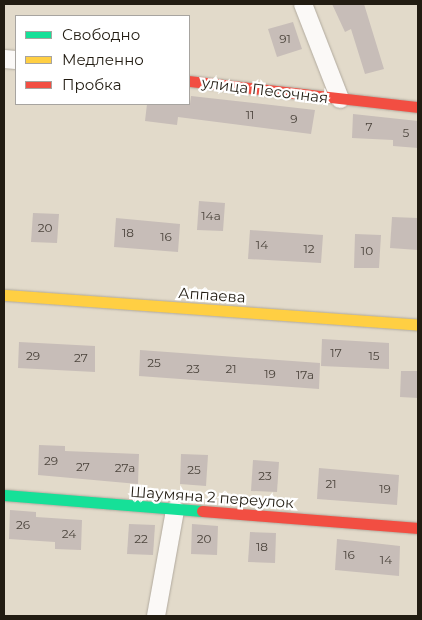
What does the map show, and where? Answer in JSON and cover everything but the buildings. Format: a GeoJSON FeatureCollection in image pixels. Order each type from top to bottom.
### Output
{"type":"FeatureCollection","features":[{"type":"Feature","properties":{"kind":"street","name":"улица Песочная"},"geometry":{"type":"LineString","coordinates":[[303,4],[340,100]]}},
{"type":"Feature","properties":{"kind":"street","name":"улица Песочная"},"geometry":{"type":"LineString","coordinates":[[190,81],[340,100],[418,107]]}},
{"type":"Feature","properties":{"kind":"street","name":"Аппаева"},"geometry":{"type":"LineString","coordinates":[[4,295],[418,325]]}},
{"type":"Feature","properties":{"kind":"street","name":"Шаумяна 2 переулок"},"geometry":{"type":"LineString","coordinates":[[4,495],[418,528]]}},
{"type":"Feature","properties":{"kind":"street"},"geometry":{"type":"LineString","coordinates":[[156,616],[175,510]]}},
{"type":"Feature","properties":{"kind":"traffic: fast"},"geometry":{"type":"LineString","coordinates":[[4,495],[202,511]]}},
{"type":"Feature","properties":{"kind":"traffic: slow"},"geometry":{"type":"LineString","coordinates":[[4,295],[418,325]]}},
{"type":"Feature","properties":{"kind":"traffic: jam"},"geometry":{"type":"LineString","coordinates":[[190,81],[418,107]]}},
{"type":"Feature","properties":{"kind":"traffic: jam"},"geometry":{"type":"LineString","coordinates":[[202,511],[418,528]]}}]}
